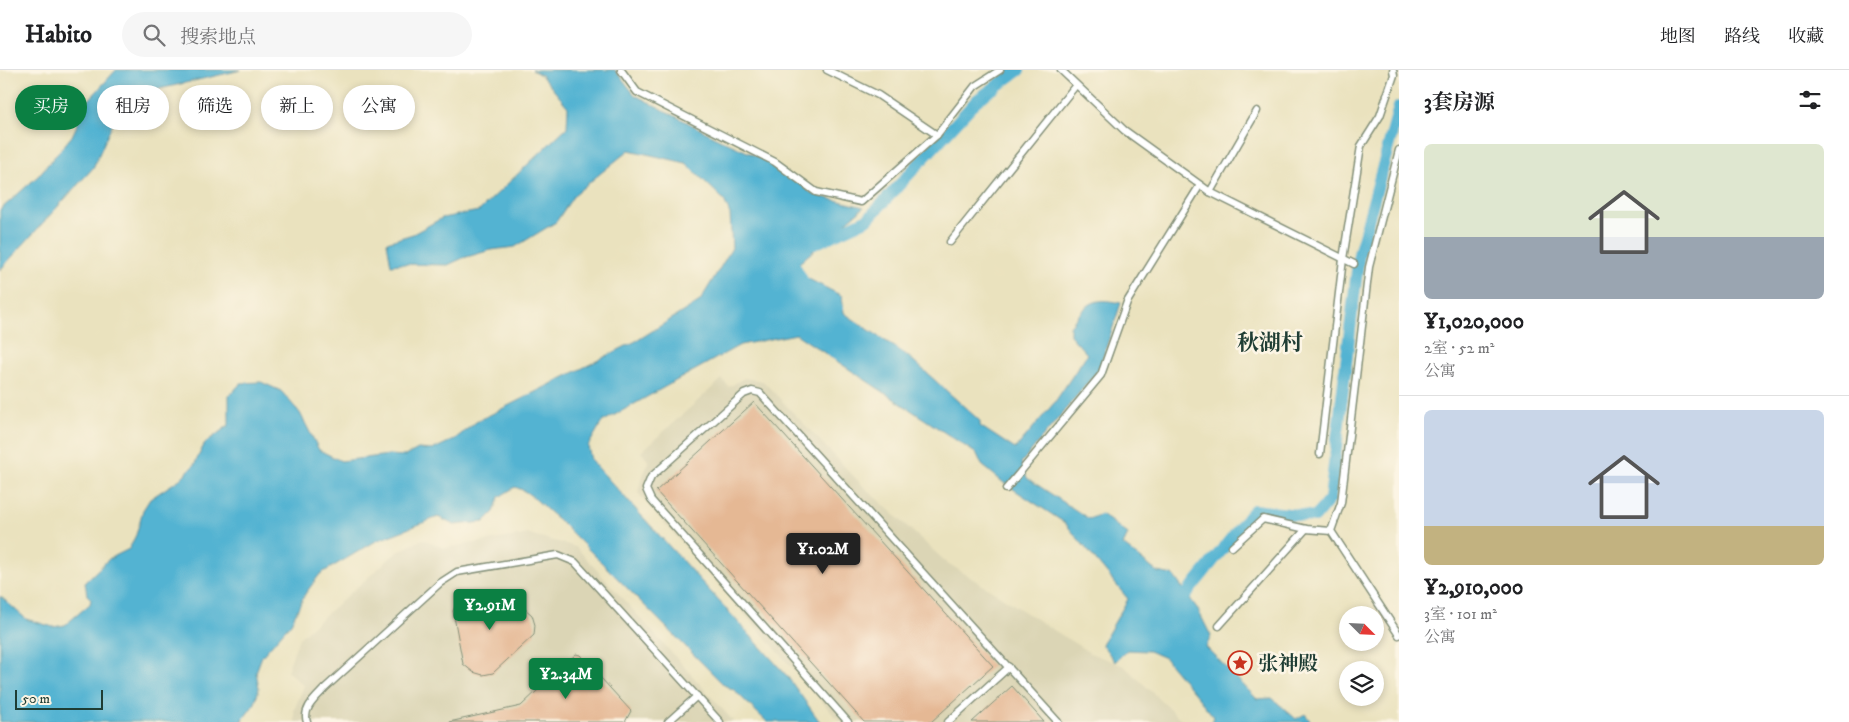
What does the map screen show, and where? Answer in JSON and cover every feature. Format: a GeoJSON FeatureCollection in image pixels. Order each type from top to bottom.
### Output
{"type":"FeatureCollection","features":[{"type":"Feature","properties":{"kind":"lane"},"geometry":{"type":"LineString","coordinates":[[621,70],[637,92],[775,162],[816,192],[861,202],[937,135],[975,86],[1000,70]]}},
{"type":"Feature","properties":{"kind":"lane"},"geometry":{"type":"LineString","coordinates":[[827,70],[878,95],[937,135]]}},
{"type":"Feature","properties":{"kind":"lane"},"geometry":{"type":"LineString","coordinates":[[1061,70],[1124,130],[1210,192],[1354,264]]}},
{"type":"Feature","properties":{"kind":"lane"},"geometry":{"type":"LineString","coordinates":[[1320,454],[1343,259],[1361,146],[1380,116],[1394,75],[1393,70]]}},
{"type":"Feature","properties":{"kind":"lane"},"geometry":{"type":"LineString","coordinates":[[950,242],[1076,85]]}},
{"type":"Feature","properties":{"kind":"lane"},"geometry":{"type":"LineString","coordinates":[[1210,192],[1257,111]]}},
{"type":"Feature","properties":{"kind":"lane"},"geometry":{"type":"LineString","coordinates":[[1331,531],[1341,503],[1369,268],[1399,150]]}},
{"type":"Feature","properties":{"kind":"lane"},"geometry":{"type":"LineString","coordinates":[[1006,489],[1101,374],[1126,302],[1200,185]]}},
{"type":"Feature","properties":{"kind":"lane"},"geometry":{"type":"LineString","coordinates":[[848,722],[651,500],[646,489],[651,477],[744,394],[752,390],[760,393],[1058,722]]}},
{"type":"Feature","properties":{"kind":"lane"},"geometry":{"type":"LineString","coordinates":[[1232,547],[1263,519],[1306,529],[1331,531]]}},
{"type":"Feature","properties":{"kind":"lane"},"geometry":{"type":"LineString","coordinates":[[1219,626],[1306,529]]}},
{"type":"Feature","properties":{"kind":"lane"},"geometry":{"type":"LineString","coordinates":[[1331,531],[1399,634]]}},
{"type":"Feature","properties":{"kind":"lane"},"geometry":{"type":"LineString","coordinates":[[307,722],[305,717],[309,705],[440,583],[457,572],[558,555],[575,562],[720,722]]}},
{"type":"Feature","properties":{"kind":"lane"},"geometry":{"type":"LineString","coordinates":[[948,722],[1008,667]]}},
{"type":"Feature","properties":{"kind":"lane"},"geometry":{"type":"LineString","coordinates":[[668,722],[696,696]]}},
{"type":"Feature","properties":{"kind":"shaded area"},"geometry":{"type":"Polygon","coordinates":[[[744,378],[763,381],[863,486],[946,562],[1090,653],[1124,666],[1184,722],[840,722],[638,493],[641,480],[649,462],[641,452],[722,379],[729,387],[744,378]]]}},
{"type":"Feature","properties":{"kind":"shaded area"},"geometry":{"type":"Polygon","coordinates":[[[529,534],[576,547],[734,722],[295,722],[294,710],[304,686],[287,671],[299,638],[396,553],[423,539],[444,548],[529,534]]]}},
{"type":"Feature","properties":{"kind":"water"},"geometry":{"type":"Polygon","coordinates":[[[116,70],[241,70],[169,87],[169,85],[102,85],[116,70]]]}},
{"type":"Feature","properties":{"kind":"water"},"geometry":{"type":"Polygon","coordinates":[[[532,70],[615,70],[635,95],[723,141],[774,164],[814,195],[864,207],[791,270],[842,296],[844,313],[908,356],[980,421],[980,426],[1015,449],[1055,402],[1087,354],[1070,335],[1070,326],[1091,304],[1103,301],[1121,303],[1099,369],[1021,463],[1027,478],[1089,519],[1101,514],[1128,534],[1123,545],[1157,572],[1173,575],[1197,608],[1211,636],[1206,647],[1257,699],[1272,698],[1296,719],[1305,714],[1311,722],[1212,722],[1214,717],[1165,658],[1149,651],[1127,650],[1115,662],[1102,644],[1128,599],[1065,523],[1004,483],[982,465],[977,454],[796,334],[740,345],[602,422],[588,446],[591,460],[787,676],[820,722],[767,722],[734,690],[724,685],[558,519],[532,496],[515,487],[499,497],[494,512],[484,522],[454,525],[438,517],[376,541],[320,574],[305,594],[291,623],[262,656],[256,672],[259,688],[255,703],[241,722],[0,722],[0,596],[26,619],[53,627],[65,625],[90,604],[91,599],[87,595],[85,582],[109,559],[129,549],[136,535],[143,510],[150,499],[180,479],[194,465],[205,443],[229,425],[229,396],[241,383],[261,382],[281,391],[300,413],[319,450],[341,461],[389,455],[405,456],[418,449],[432,450],[455,439],[476,422],[638,340],[700,301],[732,248],[730,214],[724,200],[686,163],[629,150],[574,195],[556,222],[515,247],[491,250],[463,258],[448,265],[391,265],[387,242],[413,234],[442,218],[479,211],[567,127],[568,107],[541,75],[532,70]]]}},
{"type":"Feature","properties":{"kind":"water"},"geometry":{"type":"Polygon","coordinates":[[[97,91],[97,130],[110,130],[93,168],[0,270],[0,210],[38,176],[72,136],[75,130],[87,130],[88,101],[97,91]]]}},
{"type":"Feature","properties":{"kind":"building"},"geometry":{"type":"Polygon","coordinates":[[[754,402],[993,666],[931,722],[864,722],[656,491],[754,402]]]}},
{"type":"Feature","properties":{"kind":"building"},"geometry":{"type":"Polygon","coordinates":[[[474,592],[523,607],[532,615],[535,625],[534,635],[493,673],[483,675],[473,672],[463,664],[453,611],[457,602],[464,594],[474,592]]]}},
{"type":"Feature","properties":{"kind":"building"},"geometry":{"type":"Polygon","coordinates":[[[576,654],[580,655],[631,711],[625,722],[449,722],[521,706],[576,654]]]}},
{"type":"Feature","properties":{"kind":"building"},"geometry":{"type":"Polygon","coordinates":[[[1012,686],[1044,722],[972,722],[1012,686]]]}},
{"type":"Feature","properties":{"kind":"waterway"},"geometry":{"type":"LineString","coordinates":[[814,244],[868,219],[977,100],[1019,70]]}},
{"type":"Feature","properties":{"kind":"waterway"},"geometry":{"type":"LineString","coordinates":[[1176,607],[1254,510],[1315,517],[1330,499],[1359,254],[1399,107]]}},
{"type":"Feature","properties":{"kind":"waterway"},"geometry":{"type":"LineString","coordinates":[[787,252],[807,289]]}},
{"type":"Feature","properties":{"kind":"place","name":"张神殿"},"geometry":{"type":"Point","coordinates":[1240,663]}},
{"type":"Feature","properties":{"kind":"district","name":"秋湖村"},"geometry":{"type":"Point","coordinates":[1270,342]}}]}
